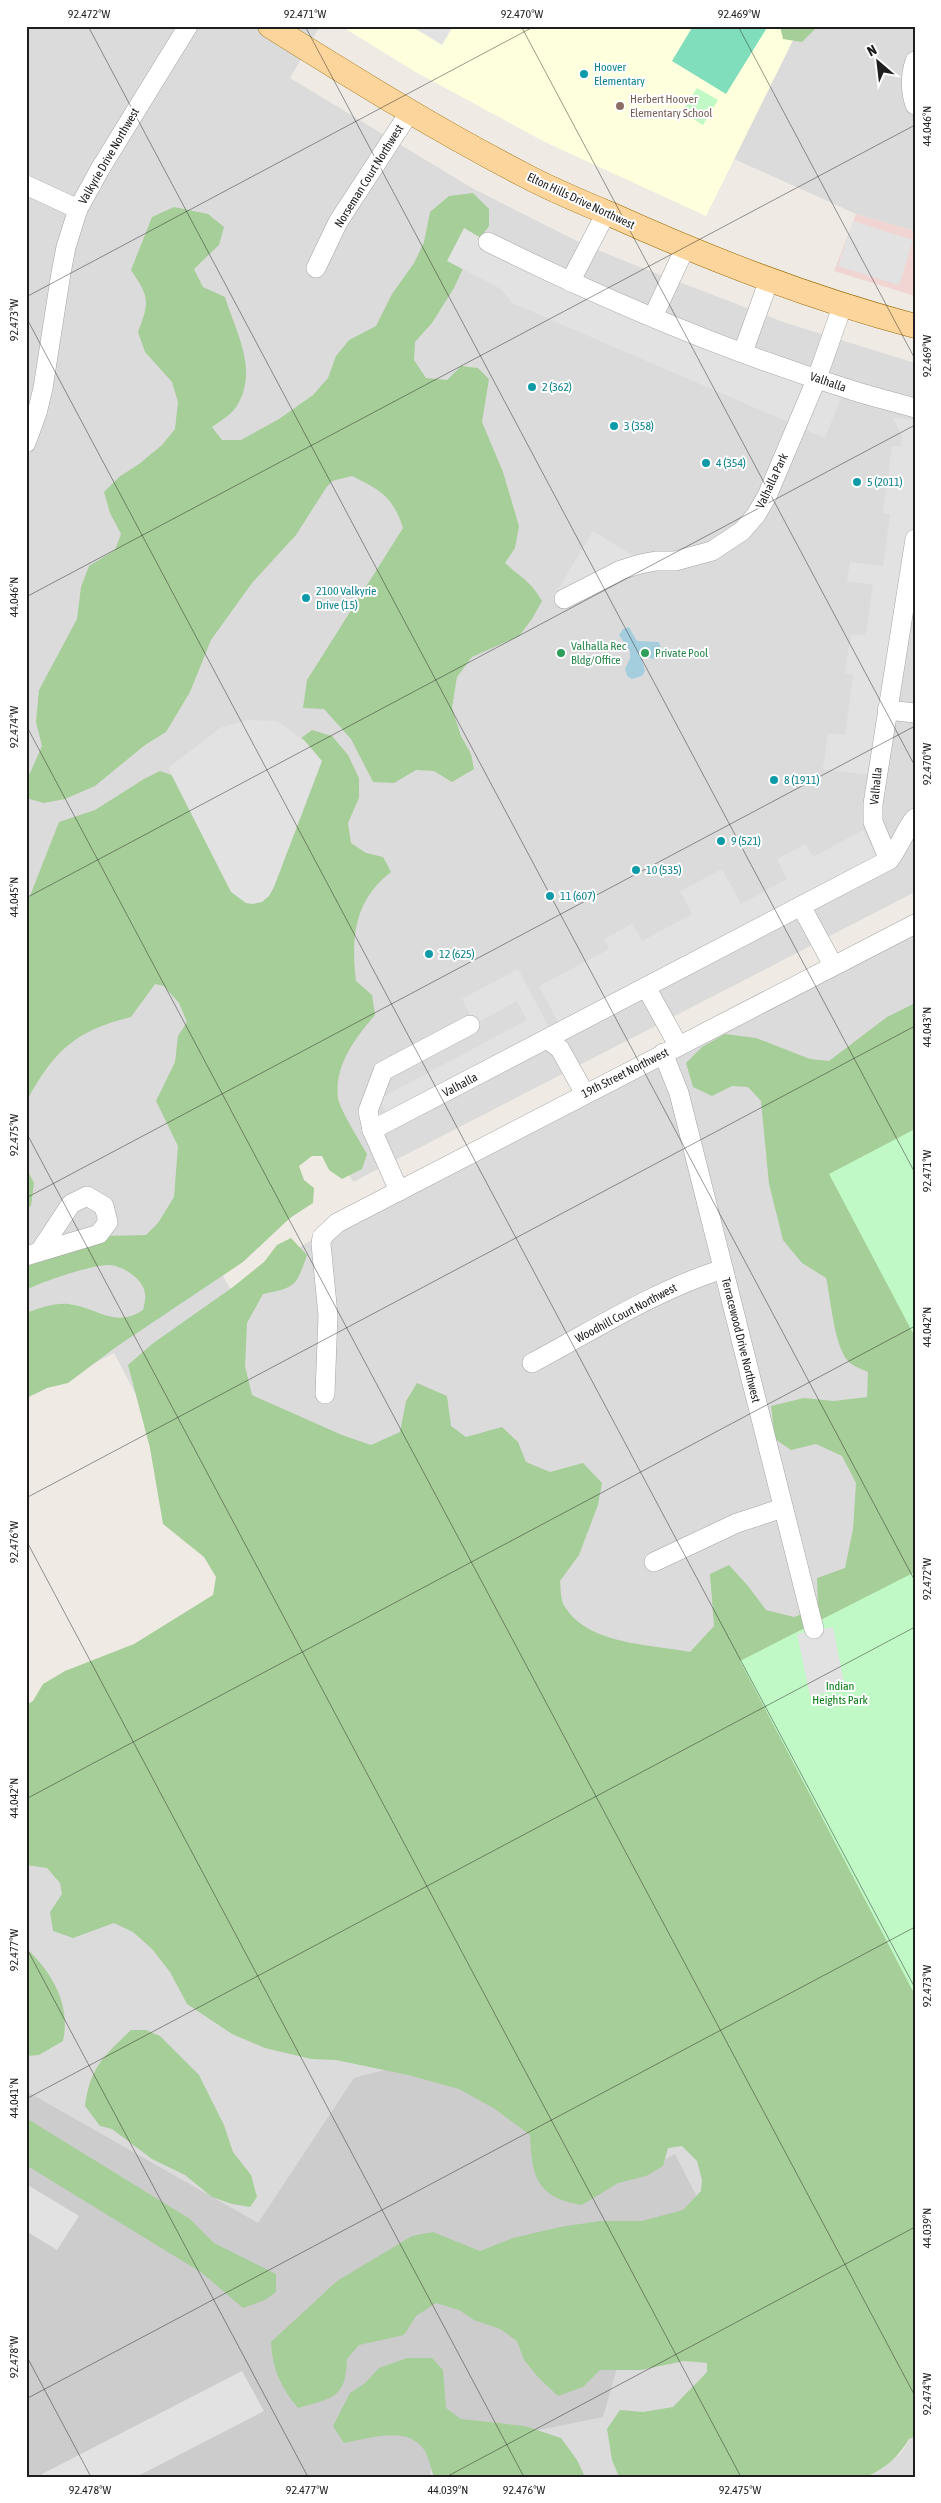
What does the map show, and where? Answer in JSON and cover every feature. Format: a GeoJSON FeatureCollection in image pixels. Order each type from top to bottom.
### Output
{"type":"FeatureCollection","features":[{"type":"Feature","properties":{"kind":"main road","name":"Elton Hills Drive Northwest"},"geometry":{"type":"LineString","coordinates":[[270,26],[409,113],[526,176],[685,248],[842,306],[915,326]]}},
{"type":"Feature","properties":{"kind":"street","name":"Valkyrie Drive Northwest"},"geometry":{"type":"LineString","coordinates":[[26,443],[37,413],[43,388],[66,247],[78,209],[100,169],[188,26]]}},
{"type":"Feature","properties":{"kind":"street"},"geometry":{"type":"LineString","coordinates":[[915,61],[911,78],[911,93],[915,105]]}},
{"type":"Feature","properties":{"kind":"street","name":"Norseman Court Northwest"},"geometry":{"type":"LineString","coordinates":[[316,268],[338,222],[409,113]]}},
{"type":"Feature","properties":{"kind":"street"},"geometry":{"type":"LineString","coordinates":[[26,185],[78,209]]}},
{"type":"Feature","properties":{"kind":"street"},"geometry":{"type":"LineString","coordinates":[[570,282],[606,213]]}},
{"type":"Feature","properties":{"kind":"street","name":"Valhalla"},"geometry":{"type":"LineString","coordinates":[[488,242],[570,282],[742,352],[915,408]]}},
{"type":"Feature","properties":{"kind":"street"},"geometry":{"type":"LineString","coordinates":[[653,317],[685,248]]}},
{"type":"Feature","properties":{"kind":"street"},"geometry":{"type":"LineString","coordinates":[[742,352],[770,280]]}},
{"type":"Feature","properties":{"kind":"street","name":"Valhalla Park"},"geometry":{"type":"LineString","coordinates":[[564,599],[621,570],[656,561],[674,561],[699,555],[727,544],[742,531],[756,516],[767,496],[818,378],[842,306]]}},
{"type":"Feature","properties":{"kind":"street","name":"Valhalla"},"geometry":{"type":"LineString","coordinates":[[372,1130],[888,860],[873,822],[874,795],[886,710],[908,617],[915,539]]}},
{"type":"Feature","properties":{"kind":"street"},"geometry":{"type":"LineString","coordinates":[[886,710],[915,712]]}},
{"type":"Feature","properties":{"kind":"street"},"geometry":{"type":"LineString","coordinates":[[888,860],[896,851],[904,831],[915,818]]}},
{"type":"Feature","properties":{"kind":"street"},"geometry":{"type":"LineString","coordinates":[[801,906],[833,966]]}},
{"type":"Feature","properties":{"kind":"street","name":"19th Street Northwest"},"geometry":{"type":"LineString","coordinates":[[325,1394],[328,1315],[320,1244],[322,1237],[336,1223],[915,924]]}},
{"type":"Feature","properties":{"kind":"street"},"geometry":{"type":"LineString","coordinates":[[646,987],[671,1049]]}},
{"type":"Feature","properties":{"kind":"street"},"geometry":{"type":"LineString","coordinates":[[399,1191],[372,1130],[368,1111],[383,1071],[470,1025]]}},
{"type":"Feature","properties":{"kind":"street"},"geometry":{"type":"LineString","coordinates":[[547,1039],[560,1049],[585,1094]]}},
{"type":"Feature","properties":{"kind":"street","name":"Terracewood Drive Northwest"},"geometry":{"type":"LineString","coordinates":[[671,1049],[678,1093],[814,1629]]}},
{"type":"Feature","properties":{"kind":"street","name":"Woodhill Court Northwest"},"geometry":{"type":"LineString","coordinates":[[532,1363],[657,1296],[694,1278],[723,1269]]}},
{"type":"Feature","properties":{"kind":"street"},"geometry":{"type":"LineString","coordinates":[[654,1562],[737,1522],[783,1508]]}},
{"type":"Feature","properties":{"kind":"shaded area"},"geometry":{"type":"Polygon","coordinates":[[[26,26],[320,26],[290,78],[472,188],[583,244],[632,264],[786,323],[915,363],[915,892],[353,1182],[304,1091],[199,1233],[231,1290],[329,1229],[915,924],[915,1337],[739,2477],[26,2477],[26,1716],[245,1602],[114,1353],[26,1399],[26,26]]]}},
{"type":"Feature","properties":{"kind":"shaded area","name":"Herbert Hoover Elementary School"},"geometry":{"type":"Polygon","coordinates":[[[341,26],[800,26],[706,216],[545,142],[414,71],[341,26]]]}},
{"type":"Feature","properties":{"kind":"shaded area"},"geometry":{"type":"Polygon","coordinates":[[[411,26],[453,26],[442,45],[411,26]]]}},
{"type":"Feature","properties":{"kind":"shaded area"},"geometry":{"type":"Polygon","coordinates":[[[800,26],[915,26],[915,231],[856,214],[734,159],[800,26]]]}},
{"type":"Feature","properties":{"kind":"shaded area"},"geometry":{"type":"Polygon","coordinates":[[[856,214],[915,231],[915,296],[834,271],[856,214]]]}},
{"type":"Feature","properties":{"kind":"shaded area"},"geometry":{"type":"Polygon","coordinates":[[[853,221],[913,240],[899,285],[838,266],[853,221]]]}},
{"type":"Feature","properties":{"kind":"shaded area"},"geometry":{"type":"Polygon","coordinates":[[[464,228],[488,242],[845,388],[825,438],[512,303],[501,289],[447,261],[464,228]]]}},
{"type":"Feature","properties":{"kind":"shaded area"},"geometry":{"type":"Polygon","coordinates":[[[893,417],[915,421],[915,539],[877,776],[823,769],[828,733],[845,735],[853,675],[845,673],[851,634],[866,635],[873,585],[847,581],[850,562],[883,566],[890,514],[883,513],[892,446],[900,447],[902,437],[893,417]]]}},
{"type":"Feature","properties":{"kind":"shaded area"},"geometry":{"type":"Polygon","coordinates":[[[593,531],[650,566],[558,595],[558,589],[593,531]]]}},
{"type":"Feature","properties":{"kind":"shaded area"},"geometry":{"type":"Polygon","coordinates":[[[248,720],[277,721],[304,740],[322,761],[274,887],[269,896],[262,902],[253,904],[246,903],[231,892],[168,768],[222,727],[248,720]]]}},
{"type":"Feature","properties":{"kind":"shaded area"},"geometry":{"type":"Polygon","coordinates":[[[863,830],[881,863],[391,1122],[379,1099],[527,1020],[517,1001],[475,1024],[462,999],[518,969],[549,1027],[558,1022],[539,986],[609,949],[604,939],[632,924],[642,941],[692,914],[680,891],[722,869],[741,904],[787,879],[777,859],[805,844],[813,857],[863,830]]]}},
{"type":"Feature","properties":{"kind":"shaded area"},"geometry":{"type":"Polygon","coordinates":[[[833,1627],[845,1688],[810,1696],[797,1634],[833,1627]]]}},
{"type":"Feature","properties":{"kind":"shaded area"},"geometry":{"type":"Polygon","coordinates":[[[400,2066],[476,2087],[626,2180],[675,2154],[702,2207],[653,2242],[603,2417],[436,2451],[429,2477],[26,2477],[26,2091],[258,2223],[354,2078],[400,2066]]]}},
{"type":"Feature","properties":{"kind":"shaded area"},"geometry":{"type":"Polygon","coordinates":[[[26,2184],[79,2216],[57,2250],[26,2231],[26,2184]]]}},
{"type":"Feature","properties":{"kind":"shaded area"},"geometry":{"type":"Polygon","coordinates":[[[242,2371],[264,2411],[136,2477],[44,2477],[42,2474],[242,2371]]]}},
{"type":"Feature","properties":{"kind":"shaded area"},"geometry":{"type":"Polygon","coordinates":[[[915,2437],[915,2477],[867,2477],[877,2472],[901,2453],[910,2439],[915,2437]]]}},
{"type":"Feature","properties":{"kind":"green space"},"geometry":{"type":"Polygon","coordinates":[[[693,26],[768,26],[726,94],[672,61],[693,26]]]}},
{"type":"Feature","properties":{"kind":"green space"},"geometry":{"type":"Polygon","coordinates":[[[780,26],[818,26],[802,42],[783,39],[780,26]]]}},
{"type":"Feature","properties":{"kind":"green space"},"geometry":{"type":"Polygon","coordinates":[[[697,88],[718,100],[703,125],[682,112],[697,88]]]}},
{"type":"Feature","properties":{"kind":"green space"},"geometry":{"type":"Polygon","coordinates":[[[473,193],[489,209],[489,226],[473,247],[454,288],[432,323],[415,342],[414,360],[426,378],[447,380],[461,366],[478,368],[489,379],[482,422],[503,472],[519,526],[515,548],[505,563],[530,584],[542,601],[532,619],[519,636],[472,657],[457,677],[452,708],[461,736],[471,754],[474,769],[452,782],[434,771],[416,770],[394,783],[373,782],[351,739],[324,709],[303,708],[307,680],[403,528],[390,501],[378,490],[352,476],[332,481],[296,535],[252,583],[211,640],[190,692],[166,732],[145,745],[95,786],[65,799],[44,803],[26,798],[26,775],[30,773],[42,746],[36,722],[39,690],[77,619],[81,587],[89,566],[115,550],[121,534],[110,513],[104,492],[119,477],[139,464],[162,445],[175,429],[178,402],[172,382],[145,352],[138,332],[146,300],[131,270],[152,217],[174,207],[208,214],[224,227],[219,245],[194,269],[203,287],[225,297],[243,350],[246,364],[244,391],[233,411],[212,427],[222,440],[241,440],[279,419],[313,395],[328,378],[336,356],[349,340],[376,326],[392,294],[414,263],[424,242],[430,212],[449,196],[473,193]]]}},
{"type":"Feature","properties":{"kind":"green space"},"geometry":{"type":"Polygon","coordinates":[[[312,730],[332,736],[348,755],[359,778],[359,798],[348,823],[351,843],[366,853],[383,857],[391,872],[369,895],[362,908],[355,935],[356,981],[372,995],[375,1015],[353,1043],[339,1075],[339,1103],[367,1154],[362,1169],[342,1179],[329,1170],[322,1156],[312,1156],[299,1166],[304,1180],[314,1188],[313,1203],[290,1218],[243,1262],[116,1347],[68,1383],[47,1388],[26,1398],[26,1313],[58,1304],[78,1306],[105,1315],[123,1318],[143,1310],[144,1288],[137,1278],[120,1267],[108,1265],[90,1268],[26,1290],[26,1262],[104,1236],[146,1235],[158,1223],[174,1197],[178,1146],[156,1101],[175,1062],[178,1036],[187,1022],[179,1003],[164,986],[155,984],[131,1017],[94,1029],[80,1037],[56,1056],[26,1102],[26,906],[59,822],[95,810],[160,771],[183,779],[292,745],[312,730]]]}},
{"type":"Feature","properties":{"kind":"green space"},"geometry":{"type":"Polygon","coordinates":[[[915,1003],[915,2437],[909,2439],[901,2451],[885,2466],[866,2477],[619,2477],[612,2460],[607,2429],[620,2410],[643,2412],[673,2407],[707,2372],[707,2363],[684,2361],[641,2370],[600,2370],[583,2387],[558,2396],[524,2360],[517,2341],[500,2329],[474,2320],[459,2310],[436,2303],[416,2316],[404,2335],[359,2345],[347,2359],[344,2382],[335,2395],[320,2402],[298,2408],[278,2378],[273,2361],[271,2342],[337,2281],[412,2236],[433,2232],[480,2251],[513,2238],[560,2227],[600,2221],[642,2221],[683,2210],[701,2191],[702,2180],[697,2161],[682,2146],[668,2148],[663,2166],[646,2176],[618,2183],[582,2205],[555,2197],[540,2183],[535,2173],[532,2163],[530,2135],[495,2109],[459,2089],[408,2075],[336,2060],[311,2059],[265,2048],[232,2034],[187,2004],[170,1972],[152,1949],[133,1932],[114,1923],[73,1938],[53,1931],[50,1912],[62,1894],[60,1883],[47,1868],[26,1865],[26,1705],[33,1701],[43,1684],[65,1671],[134,1644],[213,1595],[216,1577],[204,1557],[163,1524],[150,1448],[128,1365],[152,1344],[233,1287],[264,1262],[277,1245],[291,1238],[307,1255],[297,1280],[289,1287],[263,1294],[247,1323],[245,1366],[252,1395],[342,1435],[371,1445],[400,1432],[406,1401],[417,1383],[447,1396],[451,1426],[466,1437],[502,1427],[518,1442],[526,1462],[550,1472],[583,1463],[602,1483],[598,1505],[579,1555],[560,1581],[561,1594],[563,1604],[576,1620],[589,1629],[605,1636],[622,1641],[690,1652],[714,1626],[710,1574],[729,1565],[766,1610],[794,1617],[818,1608],[817,1578],[845,1568],[853,1529],[856,1483],[842,1456],[816,1444],[791,1450],[775,1439],[771,1406],[804,1398],[834,1401],[867,1397],[868,1372],[850,1363],[840,1347],[826,1278],[802,1263],[783,1240],[769,1184],[761,1101],[748,1087],[732,1086],[712,1096],[693,1087],[686,1063],[702,1047],[725,1034],[756,1038],[810,1059],[829,1061],[887,1017],[915,1003]]]}},
{"type":"Feature","properties":{"kind":"green space"},"geometry":{"type":"Polygon","coordinates":[[[915,1129],[915,1337],[829,1174],[915,1129]]]}},
{"type":"Feature","properties":{"kind":"green space"},"geometry":{"type":"Polygon","coordinates":[[[26,1167],[34,1183],[31,1206],[26,1209],[26,1167]]]}},
{"type":"Feature","properties":{"kind":"green space","name":"Indian Heights Park"},"geometry":{"type":"Polygon","coordinates":[[[915,1572],[915,1995],[740,1661],[915,1572]]]}},
{"type":"Feature","properties":{"kind":"green space"},"geometry":{"type":"Polygon","coordinates":[[[26,1948],[44,1968],[57,1990],[62,2002],[65,2028],[63,2041],[39,2055],[26,2056],[26,1948]]]}},
{"type":"Feature","properties":{"kind":"green space"},"geometry":{"type":"Polygon","coordinates":[[[131,2030],[146,2030],[160,2036],[199,2075],[224,2125],[233,2152],[251,2175],[257,2197],[250,2207],[232,2204],[212,2197],[185,2175],[152,2159],[112,2129],[100,2126],[85,2106],[90,2081],[100,2063],[131,2030]]]}},
{"type":"Feature","properties":{"kind":"green space"},"geometry":{"type":"Polygon","coordinates":[[[26,2118],[190,2219],[214,2243],[276,2274],[276,2292],[265,2300],[243,2308],[202,2273],[26,2165],[26,2118]]]}},
{"type":"Feature","properties":{"kind":"green space"},"geometry":{"type":"Polygon","coordinates":[[[407,2358],[432,2358],[443,2370],[446,2408],[461,2419],[525,2426],[561,2438],[577,2460],[585,2477],[434,2477],[425,2451],[418,2443],[409,2438],[387,2435],[344,2443],[333,2426],[350,2393],[364,2384],[379,2368],[407,2358]]]}},
{"type":"Feature","properties":{"kind":"water","name":"Private Pool"},"geometry":{"type":"Polygon","coordinates":[[[629,627],[637,641],[659,642],[662,651],[654,659],[641,656],[645,671],[642,676],[632,679],[627,676],[625,669],[630,658],[630,651],[619,635],[623,629],[629,627]]]}},
{"type":"Feature","properties":{"kind":"place","name":"Hoover Elementary"},"geometry":{"type":"Point","coordinates":[584,74]}},
{"type":"Feature","properties":{"kind":"place","name":"Herbert Hoover Elementary School"},"geometry":{"type":"Point","coordinates":[620,106]}},
{"type":"Feature","properties":{"kind":"place","name":"2 (362)"},"geometry":{"type":"Point","coordinates":[532,387]}},
{"type":"Feature","properties":{"kind":"place","name":"3 (358)"},"geometry":{"type":"Point","coordinates":[614,426]}},
{"type":"Feature","properties":{"kind":"place","name":"4 (354)"},"geometry":{"type":"Point","coordinates":[706,463]}},
{"type":"Feature","properties":{"kind":"place","name":"5 (2011)"},"geometry":{"type":"Point","coordinates":[857,482]}},
{"type":"Feature","properties":{"kind":"place","name":"2100 Valkyrie Drive (15)"},"geometry":{"type":"Point","coordinates":[306,598]}},
{"type":"Feature","properties":{"kind":"place","name":"Valhalla Rec Bldg/Office"},"geometry":{"type":"Point","coordinates":[561,653]}},
{"type":"Feature","properties":{"kind":"place","name":"Private Pool"},"geometry":{"type":"Point","coordinates":[645,653]}},
{"type":"Feature","properties":{"kind":"place","name":"8 (1911)"},"geometry":{"type":"Point","coordinates":[774,780]}},
{"type":"Feature","properties":{"kind":"place","name":"9 (521)"},"geometry":{"type":"Point","coordinates":[721,841]}},
{"type":"Feature","properties":{"kind":"place","name":"10 (535)"},"geometry":{"type":"Point","coordinates":[636,870]}},
{"type":"Feature","properties":{"kind":"place","name":"11 (607)"},"geometry":{"type":"Point","coordinates":[550,896]}},
{"type":"Feature","properties":{"kind":"place","name":"12 (625)"},"geometry":{"type":"Point","coordinates":[429,954]}}]}
